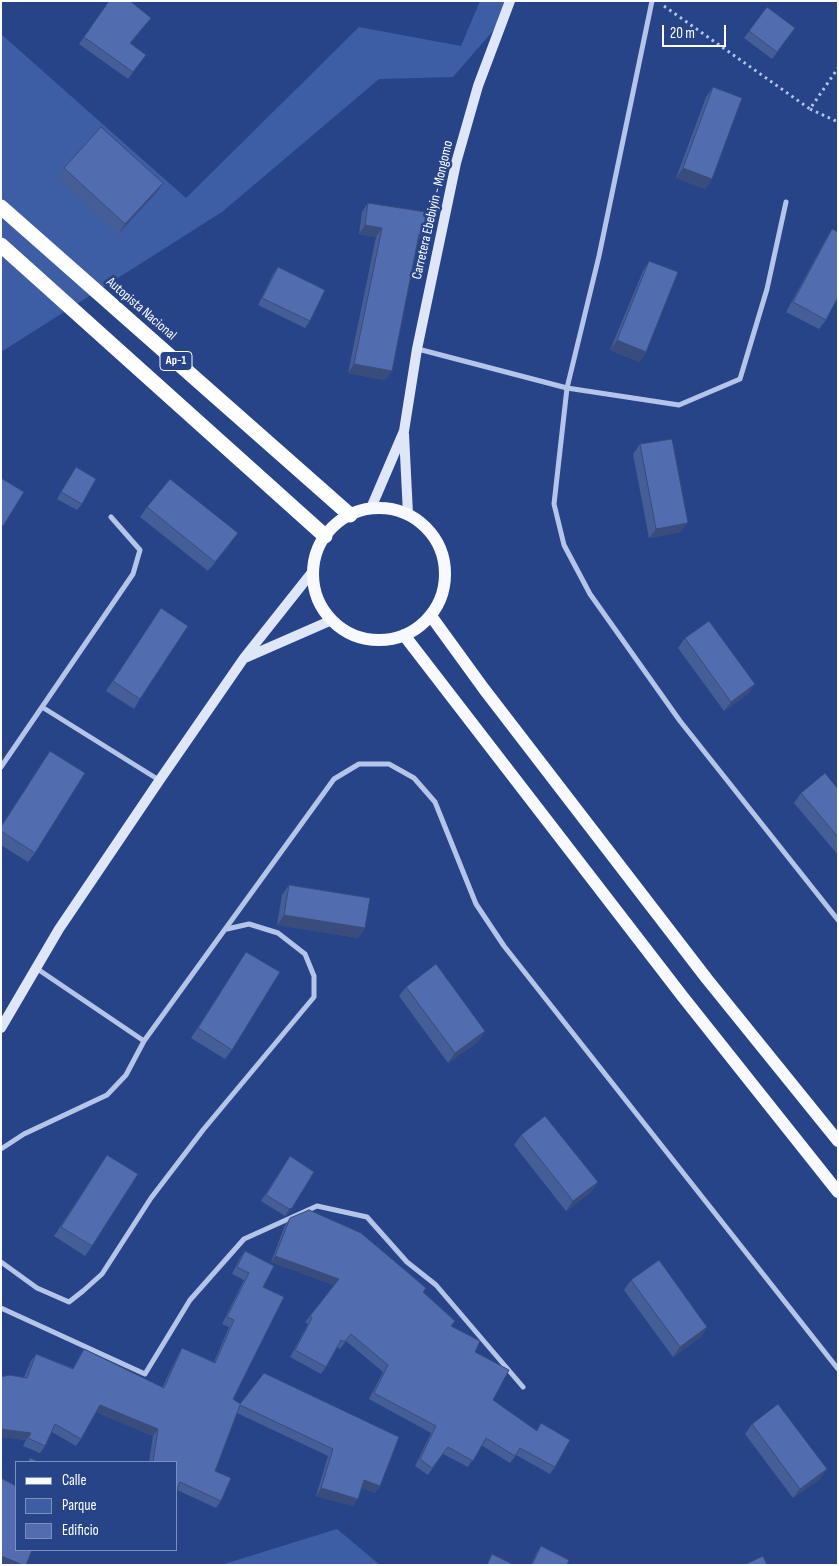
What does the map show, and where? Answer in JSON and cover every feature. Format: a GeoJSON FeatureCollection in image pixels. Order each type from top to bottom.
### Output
{"type":"FeatureCollection","features":[{"type":"Feature","properties":{"kind":"highway","name":"Autopista Nacional"},"geometry":{"type":"LineString","coordinates":[[1,207],[350,515]]}},
{"type":"Feature","properties":{"kind":"highway","name":"Ap-1"},"geometry":{"type":"LineString","coordinates":[[1,245],[325,536]]}},
{"type":"Feature","properties":{"kind":"main road"},"geometry":{"type":"LineString","coordinates":[[370,508],[389,508],[408,514],[420,522],[431,533],[444,560],[446,575],[439,603],[431,616],[419,627],[404,635],[373,640],[344,630],[332,620],[321,605],[314,588],[313,570],[316,553],[325,536],[332,528],[350,515],[370,508]]}},
{"type":"Feature","properties":{"kind":"main road"},"geometry":{"type":"LineString","coordinates":[[431,616],[484,689],[707,979],[838,1141]]}},
{"type":"Feature","properties":{"kind":"main road"},"geometry":{"type":"LineString","coordinates":[[404,635],[683,997],[838,1192]]}},
{"type":"Feature","properties":{"kind":"street","name":"Carretera Ebebiyin - Mongomo"},"geometry":{"type":"LineString","coordinates":[[408,514],[404,431],[416,349],[456,163],[478,86],[510,1]]}},
{"type":"Feature","properties":{"kind":"street"},"geometry":{"type":"LineString","coordinates":[[652,1],[599,256],[567,388],[554,504],[564,545],[590,594],[680,721],[838,920]]}},
{"type":"Feature","properties":{"kind":"street"},"geometry":{"type":"LineString","coordinates":[[416,349],[567,388],[679,405],[740,379],[767,289],[786,202]]}},
{"type":"Feature","properties":{"kind":"street","name":"Carretera Ebebiyin - Mongomo"},"geometry":{"type":"LineString","coordinates":[[370,508],[404,431]]}},
{"type":"Feature","properties":{"kind":"street"},"geometry":{"type":"LineString","coordinates":[[1,767],[133,574],[140,550],[111,518]]}},
{"type":"Feature","properties":{"kind":"street"},"geometry":{"type":"LineString","coordinates":[[1,1028],[58,930],[160,780],[244,658],[313,570]]}},
{"type":"Feature","properties":{"kind":"street"},"geometry":{"type":"LineString","coordinates":[[244,658],[332,620]]}},
{"type":"Feature","properties":{"kind":"street"},"geometry":{"type":"LineString","coordinates":[[42,707],[160,780]]}},
{"type":"Feature","properties":{"kind":"street"},"geometry":{"type":"LineString","coordinates":[[1,1149],[24,1134],[108,1095],[126,1075],[144,1041],[334,779],[359,764],[389,764],[414,778],[435,802],[476,904],[504,946],[838,1369]]}},
{"type":"Feature","properties":{"kind":"street"},"geometry":{"type":"LineString","coordinates":[[1,1262],[37,1288],[69,1302],[102,1274],[151,1198],[203,1130],[314,997],[314,976],[304,954],[278,933],[249,924],[226,929]]}},
{"type":"Feature","properties":{"kind":"street"},"geometry":{"type":"LineString","coordinates":[[36,968],[144,1041]]}},
{"type":"Feature","properties":{"kind":"street"},"geometry":{"type":"LineString","coordinates":[[1,1308],[145,1374],[190,1300],[244,1239],[317,1206],[366,1217],[407,1262],[436,1285],[523,1387]]}},
{"type":"Feature","properties":{"kind":"path"},"geometry":{"type":"LineString","coordinates":[[657,1],[810,109],[838,122]]}},
{"type":"Feature","properties":{"kind":"path"},"geometry":{"type":"LineString","coordinates":[[810,109],[838,68]]}},
{"type":"Feature","properties":{"kind":"green space"},"geometry":{"type":"Polygon","coordinates":[[[480,1],[511,1],[505,17],[453,77],[379,79],[222,212],[1,352],[1,34],[186,198],[359,27],[461,46],[480,1]]]}},
{"type":"Feature","properties":{"kind":"green space"},"geometry":{"type":"Polygon","coordinates":[[[337,1529],[380,1565],[221,1565],[337,1529]]]}},
{"type":"Feature","properties":{"kind":"building"},"geometry":{"type":"Polygon","coordinates":[[[109,1],[130,1],[151,18],[130,43],[146,55],[133,72],[84,37],[109,1]]]}},
{"type":"Feature","properties":{"kind":"building"},"geometry":{"type":"Polygon","coordinates":[[[767,7],[795,28],[777,52],[749,31],[767,7]]]}},
{"type":"Feature","properties":{"kind":"building"},"geometry":{"type":"Polygon","coordinates":[[[713,87],[742,98],[712,179],[683,168],[713,87]]]}},
{"type":"Feature","properties":{"kind":"building"},"geometry":{"type":"Polygon","coordinates":[[[101,127],[163,183],[125,224],[64,168],[101,127]]]}},
{"type":"Feature","properties":{"kind":"building"},"geometry":{"type":"Polygon","coordinates":[[[368,203],[426,212],[423,235],[419,234],[392,371],[354,364],[382,228],[365,225],[368,203]]]}},
{"type":"Feature","properties":{"kind":"building"},"geometry":{"type":"Polygon","coordinates":[[[832,229],[838,232],[838,297],[826,320],[793,302],[832,229]]]}},
{"type":"Feature","properties":{"kind":"building"},"geometry":{"type":"Polygon","coordinates":[[[649,261],[678,272],[646,352],[617,340],[649,261]]]}},
{"type":"Feature","properties":{"kind":"building"},"geometry":{"type":"Polygon","coordinates":[[[278,267],[325,290],[310,321],[262,298],[278,267]]]}},
{"type":"Feature","properties":{"kind":"building"},"geometry":{"type":"Polygon","coordinates":[[[672,439],[688,523],[656,529],[640,444],[672,439]]]}},
{"type":"Feature","properties":{"kind":"building"},"geometry":{"type":"Polygon","coordinates":[[[76,467],[96,479],[82,504],[61,492],[76,467]]]}},
{"type":"Feature","properties":{"kind":"building"},"geometry":{"type":"Polygon","coordinates":[[[1,478],[24,492],[3,526],[1,525],[1,478]]]}},
{"type":"Feature","properties":{"kind":"building"},"geometry":{"type":"Polygon","coordinates":[[[170,479],[238,533],[215,562],[147,507],[170,479]]]}},
{"type":"Feature","properties":{"kind":"building"},"geometry":{"type":"Polygon","coordinates":[[[161,608],[188,626],[140,699],[113,681],[161,608]]]}},
{"type":"Feature","properties":{"kind":"building"},"geometry":{"type":"Polygon","coordinates":[[[709,621],[755,684],[731,702],[685,638],[709,621]]]}},
{"type":"Feature","properties":{"kind":"building"},"geometry":{"type":"Polygon","coordinates":[[[50,751],[85,773],[35,853],[1,831],[1,827],[50,751]]]}},
{"type":"Feature","properties":{"kind":"building"},"geometry":{"type":"Polygon","coordinates":[[[825,773],[838,789],[838,837],[801,793],[825,773]]]}},
{"type":"Feature","properties":{"kind":"building"},"geometry":{"type":"Polygon","coordinates":[[[289,885],[370,898],[365,928],[284,915],[289,885]]]}},
{"type":"Feature","properties":{"kind":"building"},"geometry":{"type":"Polygon","coordinates":[[[246,952],[280,972],[232,1050],[198,1028],[246,952]]]}},
{"type":"Feature","properties":{"kind":"building"},"geometry":{"type":"Polygon","coordinates":[[[436,964],[485,1031],[455,1053],[406,987],[436,964]]]}},
{"type":"Feature","properties":{"kind":"building"},"geometry":{"type":"Polygon","coordinates":[[[545,1116],[598,1182],[573,1201],[521,1135],[545,1116]]]}},
{"type":"Feature","properties":{"kind":"building"},"geometry":{"type":"Polygon","coordinates":[[[107,1155],[138,1174],[92,1246],[61,1227],[107,1155]]]}},
{"type":"Feature","properties":{"kind":"building"},"geometry":{"type":"Polygon","coordinates":[[[290,1156],[314,1172],[292,1208],[289,1209],[266,1195],[290,1156]]]}},
{"type":"Feature","properties":{"kind":"building"},"geometry":{"type":"Polygon","coordinates":[[[309,1210],[361,1233],[426,1288],[423,1292],[455,1321],[451,1326],[480,1341],[475,1352],[509,1370],[493,1400],[537,1431],[541,1423],[570,1440],[555,1467],[520,1448],[515,1456],[486,1438],[473,1461],[448,1447],[432,1468],[420,1459],[436,1426],[374,1393],[388,1365],[351,1334],[344,1342],[341,1340],[326,1367],[295,1350],[312,1318],[310,1316],[339,1279],[275,1256],[290,1218],[309,1210]]]}},
{"type":"Feature","properties":{"kind":"building"},"geometry":{"type":"Polygon","coordinates":[[[245,1251],[274,1266],[263,1287],[284,1297],[233,1399],[240,1404],[264,1373],[399,1437],[380,1486],[364,1480],[358,1499],[321,1488],[333,1449],[240,1405],[215,1471],[231,1478],[221,1501],[180,1482],[178,1486],[178,1461],[153,1461],[158,1429],[100,1405],[81,1439],[55,1424],[45,1446],[28,1438],[31,1433],[1,1429],[1,1377],[9,1375],[27,1378],[36,1354],[73,1369],[84,1349],[164,1388],[182,1348],[215,1363],[234,1320],[227,1317],[249,1273],[237,1267],[245,1251]]]}},
{"type":"Feature","properties":{"kind":"building"},"geometry":{"type":"Polygon","coordinates":[[[659,1260],[707,1327],[680,1347],[631,1280],[659,1260]]]}},
{"type":"Feature","properties":{"kind":"building"},"geometry":{"type":"Polygon","coordinates":[[[778,1404],[827,1469],[800,1489],[752,1424],[778,1404]]]}},
{"type":"Feature","properties":{"kind":"building"},"geometry":{"type":"Polygon","coordinates":[[[1,1478],[15,1485],[15,1551],[32,1551],[26,1565],[1,1556],[1,1478]]]}},
{"type":"Feature","properties":{"kind":"building"},"geometry":{"type":"Polygon","coordinates":[[[541,1546],[569,1560],[567,1565],[532,1565],[541,1546]]]}},
{"type":"Feature","properties":{"kind":"building"},"geometry":{"type":"Polygon","coordinates":[[[492,1554],[514,1565],[487,1565],[492,1554]]]}},
{"type":"Feature","properties":{"kind":"building"},"geometry":{"type":"Polygon","coordinates":[[[763,1556],[767,1565],[744,1565],[763,1556]]]}}]}
